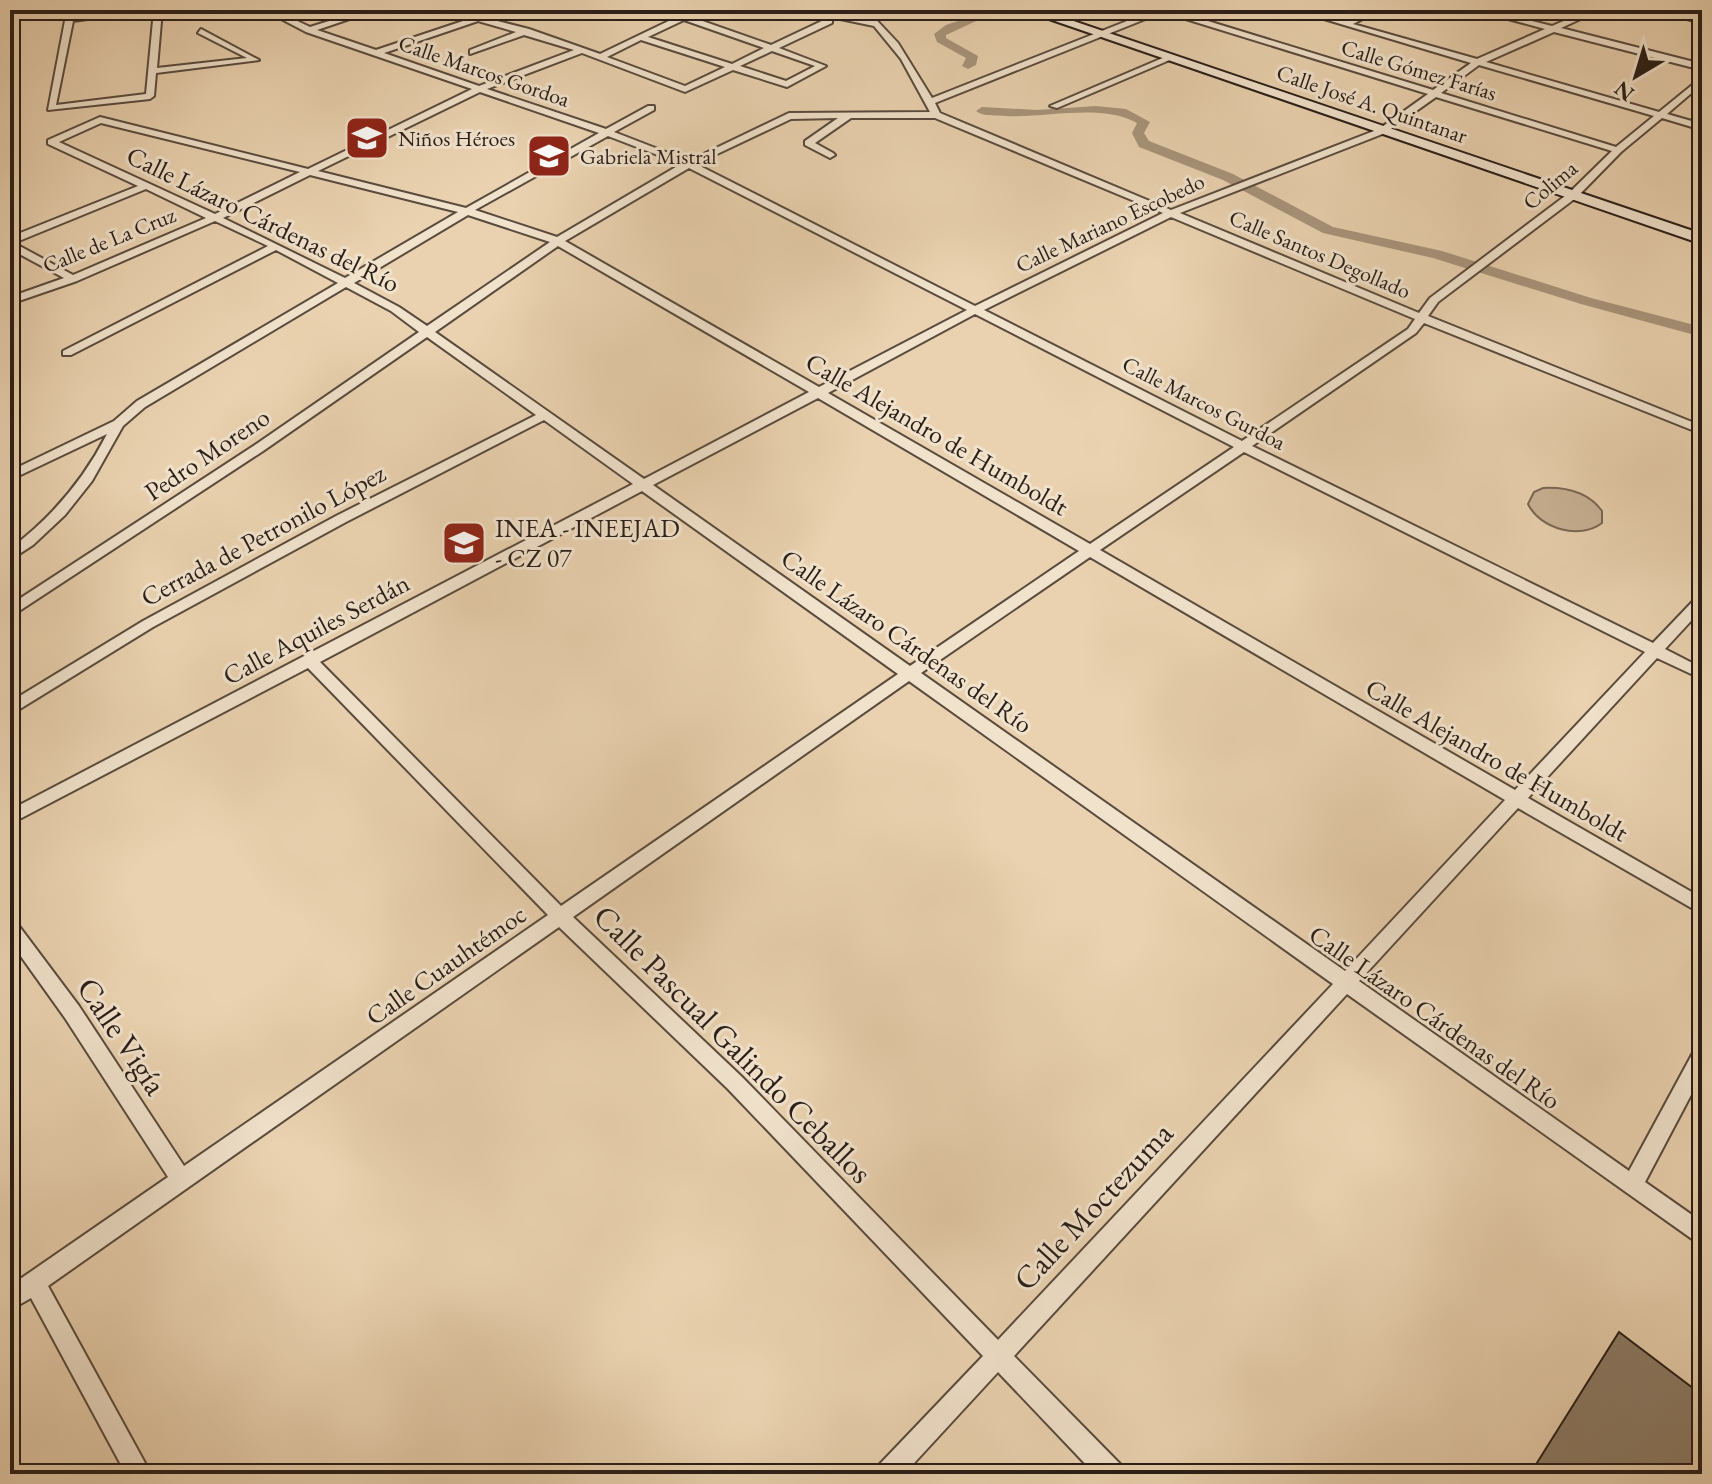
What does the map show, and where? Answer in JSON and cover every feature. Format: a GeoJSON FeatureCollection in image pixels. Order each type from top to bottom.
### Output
{"type":"FeatureCollection","features":[{"type":"Feature","properties":{"kind":"street"},"geometry":{"type":"LineString","coordinates":[[158,10],[150,96],[51,108],[70,14],[149,10],[158,10],[169,10]]}},
{"type":"Feature","properties":{"kind":"street","name":"Calle Marcos Gordoa"},"geometry":{"type":"LineString","coordinates":[[268,10],[309,30],[374,54],[481,88],[689,164]]}},
{"type":"Feature","properties":{"kind":"street"},"geometry":{"type":"LineString","coordinates":[[642,38],[787,84],[822,66],[663,10]]}},
{"type":"Feature","properties":{"kind":"street"},"geometry":{"type":"LineString","coordinates":[[801,10],[878,24]]}},
{"type":"Feature","properties":{"kind":"street"},"geometry":{"type":"LineString","coordinates":[[862,10],[878,24],[911,68],[936,115]]}},
{"type":"Feature","properties":{"kind":"street","name":"Calle José A. Quintanar"},"geometry":{"type":"LineString","coordinates":[[1029,10],[1702,239]]}},
{"type":"Feature","properties":{"kind":"street"},"geometry":{"type":"LineString","coordinates":[[929,102],[1163,10]]}},
{"type":"Feature","properties":{"kind":"street","name":"Calle Gómez Farías"},"geometry":{"type":"LineString","coordinates":[[1163,10],[1618,150]]}},
{"type":"Feature","properties":{"kind":"street"},"geometry":{"type":"LineString","coordinates":[[1298,10],[1702,127]]}},
{"type":"Feature","properties":{"kind":"street"},"geometry":{"type":"LineString","coordinates":[[1346,24],[1376,10]]}},
{"type":"Feature","properties":{"kind":"street"},"geometry":{"type":"LineString","coordinates":[[1479,10],[1702,67]]}},
{"type":"Feature","properties":{"kind":"street","name":"Calle Mariano Escobedo"},"geometry":{"type":"LineString","coordinates":[[645,484],[977,309],[1171,213],[1382,131],[1478,62],[1596,10]]}},
{"type":"Feature","properties":{"kind":"street"},"geometry":{"type":"LineString","coordinates":[[1657,10],[1702,21]]}},
{"type":"Feature","properties":{"kind":"street"},"geometry":{"type":"LineString","coordinates":[[309,30],[368,11]]}},
{"type":"Feature","properties":{"kind":"street"},"geometry":{"type":"LineString","coordinates":[[600,57],[684,17]]}},
{"type":"Feature","properties":{"kind":"street"},"geometry":{"type":"LineString","coordinates":[[374,54],[478,18],[582,50],[685,89],[829,21]]}},
{"type":"Feature","properties":{"kind":"street"},"geometry":{"type":"LineString","coordinates":[[152,71],[255,60],[201,31]]}},
{"type":"Feature","properties":{"kind":"street"},"geometry":{"type":"LineString","coordinates":[[473,52],[526,31]]}},
{"type":"Feature","properties":{"kind":"street","name":"Calle de La Cruz"},"geometry":{"type":"LineString","coordinates":[[10,301],[73,279],[214,218],[481,88],[582,50]]}},
{"type":"Feature","properties":{"kind":"street"},"geometry":{"type":"LineString","coordinates":[[1054,106],[1168,59]]}},
{"type":"Feature","properties":{"kind":"street","name":"Colima"},"geometry":{"type":"LineString","coordinates":[[1242,446],[1412,331],[1434,300],[1573,195],[1618,150],[1702,80]]}},
{"type":"Feature","properties":{"kind":"street"},"geometry":{"type":"LineString","coordinates":[[10,476],[118,424],[141,404],[467,211],[651,108]]}},
{"type":"Feature","properties":{"kind":"street"},"geometry":{"type":"LineString","coordinates":[[830,155],[808,143],[851,114]]}},
{"type":"Feature","properties":{"kind":"street","name":"Pedro Moreno"},"geometry":{"type":"LineString","coordinates":[[10,612],[117,544],[558,241],[689,164],[789,116],[936,115]]}},
{"type":"Feature","properties":{"kind":"street","name":"Calle Santos Degollado"},"geometry":{"type":"LineString","coordinates":[[936,115],[1422,318],[1702,430]]}},
{"type":"Feature","properties":{"kind":"street","name":"Calle Alejandro de Humboldt"},"geometry":{"type":"LineString","coordinates":[[51,142],[100,120],[312,170],[467,211],[558,241],[1702,907]]}},
{"type":"Feature","properties":{"kind":"street","name":"Calle Lázaro Cárdenas del Río"},"geometry":{"type":"LineString","coordinates":[[51,142],[276,246],[384,302],[1702,1235]]}},
{"type":"Feature","properties":{"kind":"street","name":"Calle Marcos Gurdoa"},"geometry":{"type":"LineString","coordinates":[[689,164],[1242,446],[1702,674]]}},
{"type":"Feature","properties":{"kind":"street"},"geometry":{"type":"LineString","coordinates":[[10,243],[143,187]]}},
{"type":"Feature","properties":{"kind":"street"},"geometry":{"type":"LineString","coordinates":[[10,243],[73,279]]}},
{"type":"Feature","properties":{"kind":"street"},"geometry":{"type":"LineString","coordinates":[[67,353],[276,246]]}},
{"type":"Feature","properties":{"kind":"street","name":"Cerrada de Petronilo López"},"geometry":{"type":"LineString","coordinates":[[10,709],[162,616],[341,519],[545,415]]}},
{"type":"Feature","properties":{"kind":"street"},"geometry":{"type":"LineString","coordinates":[[10,556],[47,526],[84,487],[118,424]]}},
{"type":"Feature","properties":{"kind":"street","name":"Calle Cuauhtémoc"},"geometry":{"type":"LineString","coordinates":[[10,1299],[1242,446]]}},
{"type":"Feature","properties":{"kind":"street","name":"Calle Aquiles Serdán"},"geometry":{"type":"LineString","coordinates":[[10,818],[645,484]]}},
{"type":"Feature","properties":{"kind":"street","name":"Calle Moctezuma"},"geometry":{"type":"LineString","coordinates":[[888,1474],[1702,600]]}},
{"type":"Feature","properties":{"kind":"street","name":"Calle Pascual Galindo Ceballos"},"geometry":{"type":"LineString","coordinates":[[309,660],[561,917],[735,1083],[1112,1474]]}},
{"type":"Feature","properties":{"kind":"street","name":"Calle Vigía"},"geometry":{"type":"LineString","coordinates":[[10,927],[72,1012],[181,1179]]}},
{"type":"Feature","properties":{"kind":"street"},"geometry":{"type":"LineString","coordinates":[[1632,1186],[1702,1055]]}},
{"type":"Feature","properties":{"kind":"street"},"geometry":{"type":"LineString","coordinates":[[34,1282],[139,1474]]}},
{"type":"Feature","properties":{"kind":"shaded area"},"geometry":{"type":"Polygon","coordinates":[[[1543,488],[1560,488],[1590,499],[1602,511],[1602,523],[1583,531],[1572,531],[1542,520],[1528,504],[1534,492],[1543,488]]]}},
{"type":"Feature","properties":{"kind":"building"},"geometry":{"type":"Polygon","coordinates":[[[1619,1332],[1702,1395],[1702,1474],[1530,1474],[1619,1332]]]}},
{"type":"Feature","properties":{"kind":"waterway"},"geometry":{"type":"LineString","coordinates":[[968,66],[972,63],[972,56],[941,40],[940,34],[984,15],[974,10]]}},
{"type":"Feature","properties":{"kind":"waterway"},"geometry":{"type":"LineString","coordinates":[[982,111],[1037,113],[1096,109],[1121,112],[1144,122],[1138,133],[1144,144],[1228,177],[1328,230],[1437,254],[1586,301],[1702,332]]}},
{"type":"Feature","properties":{"kind":"place","name":"Niños Héroes"},"geometry":{"type":"Point","coordinates":[367,138]}},
{"type":"Feature","properties":{"kind":"place","name":"Gabriela Mistral"},"geometry":{"type":"Point","coordinates":[549,156]}},
{"type":"Feature","properties":{"kind":"place","name":"INEA - INEEJAD - CZ 07"},"geometry":{"type":"Point","coordinates":[464,543]}}]}
